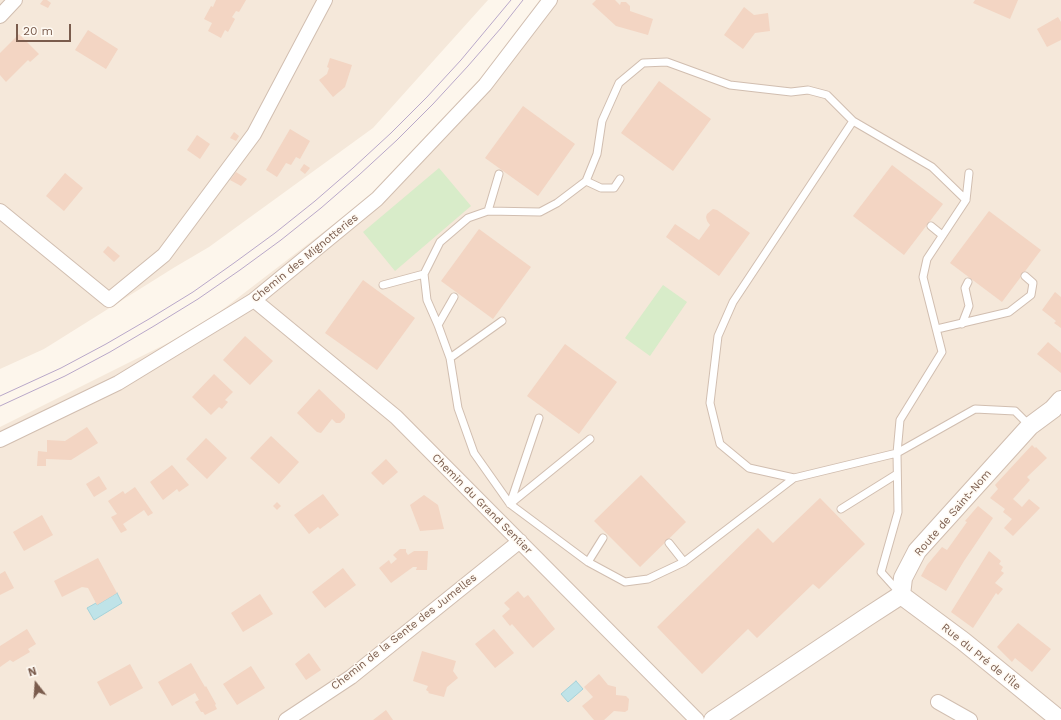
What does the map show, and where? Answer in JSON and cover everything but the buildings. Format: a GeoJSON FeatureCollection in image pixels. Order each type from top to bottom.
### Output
{"type":"FeatureCollection","features":[{"type":"Feature","properties":{"kind":"street"},"geometry":{"type":"LineString","coordinates":[[0,16],[15,0]]}},
{"type":"Feature","properties":{"kind":"street"},"geometry":{"type":"LineString","coordinates":[[0,211],[109,300],[164,255],[254,134],[325,0]]}},
{"type":"Feature","properties":{"kind":"street","name":"Chemin des Mignotteries"},"geometry":{"type":"LineString","coordinates":[[0,440],[118,383],[254,300],[377,199],[485,85],[550,0]]}},
{"type":"Feature","properties":{"kind":"street","name":"Chemin du Grand Sentier"},"geometry":{"type":"LineString","coordinates":[[254,300],[396,418],[697,720]]}},
{"type":"Feature","properties":{"kind":"street","name":"Route de Saint-Nom"},"geometry":{"type":"LineString","coordinates":[[901,595],[903,578],[917,551],[1030,426],[1061,400]]}},
{"type":"Feature","properties":{"kind":"street","name":"Chemin de la Sente des Jumelles"},"geometry":{"type":"LineString","coordinates":[[286,720],[351,677],[520,541]]}},
{"type":"Feature","properties":{"kind":"street"},"geometry":{"type":"LineString","coordinates":[[713,720],[901,595]]}},
{"type":"Feature","properties":{"kind":"street","name":"Rue du Pré de l'Île"},"geometry":{"type":"LineString","coordinates":[[901,595],[963,641],[1060,720]]}},
{"type":"Feature","properties":{"kind":"street"},"geometry":{"type":"LineString","coordinates":[[938,702],[970,720]]}},
{"type":"Feature","properties":{"kind":"lane"},"geometry":{"type":"LineString","coordinates":[[966,200],[932,167],[853,121],[827,95],[808,90],[791,92],[730,85],[667,62],[643,63],[619,83],[602,121],[597,154],[586,181],[557,203],[540,212],[488,211],[468,218],[440,242],[424,274],[427,300],[450,358],[458,408],[474,453],[510,504],[588,562],[625,582],[648,579],[684,562],[794,478],[897,453],[976,409],[1015,411],[1030,426]]}},
{"type":"Feature","properties":{"kind":"lane"},"geometry":{"type":"LineString","coordinates":[[794,478],[748,468],[720,444],[710,403],[718,336],[733,302],[853,121]]}},
{"type":"Feature","properties":{"kind":"lane"},"geometry":{"type":"LineString","coordinates":[[901,595],[881,572],[898,512],[897,453],[900,420],[942,352],[923,277],[927,259],[966,200],[969,173]]}},
{"type":"Feature","properties":{"kind":"lane"},"geometry":{"type":"LineString","coordinates":[[488,211],[500,174]]}},
{"type":"Feature","properties":{"kind":"lane"},"geometry":{"type":"LineString","coordinates":[[586,181],[601,188],[614,188],[620,179]]}},
{"type":"Feature","properties":{"kind":"lane"},"geometry":{"type":"LineString","coordinates":[[931,226],[942,235]]}},
{"type":"Feature","properties":{"kind":"lane"},"geometry":{"type":"LineString","coordinates":[[383,285],[424,274]]}},
{"type":"Feature","properties":{"kind":"lane"},"geometry":{"type":"LineString","coordinates":[[936,329],[1009,312],[1031,295],[1033,283],[1026,276]]}},
{"type":"Feature","properties":{"kind":"lane"},"geometry":{"type":"LineString","coordinates":[[962,324],[968,306],[965,288],[968,282]]}},
{"type":"Feature","properties":{"kind":"lane"},"geometry":{"type":"LineString","coordinates":[[438,325],[454,297]]}},
{"type":"Feature","properties":{"kind":"lane"},"geometry":{"type":"LineString","coordinates":[[450,358],[502,321]]}},
{"type":"Feature","properties":{"kind":"lane"},"geometry":{"type":"LineString","coordinates":[[510,504],[539,418]]}},
{"type":"Feature","properties":{"kind":"lane"},"geometry":{"type":"LineString","coordinates":[[510,504],[590,439]]}},
{"type":"Feature","properties":{"kind":"lane"},"geometry":{"type":"LineString","coordinates":[[841,509],[897,474]]}},
{"type":"Feature","properties":{"kind":"lane"},"geometry":{"type":"LineString","coordinates":[[588,562],[604,538]]}},
{"type":"Feature","properties":{"kind":"lane"},"geometry":{"type":"LineString","coordinates":[[669,544],[684,562]]}},
{"type":"Feature","properties":{"kind":"shaded area"},"geometry":{"type":"Polygon","coordinates":[[[0,0],[488,0],[373,128],[209,247],[44,349],[0,369],[0,0]]]}},
{"type":"Feature","properties":{"kind":"shaded area"},"geometry":{"type":"Polygon","coordinates":[[[543,0],[1061,0],[1061,720],[0,720],[0,427],[200,327],[369,197],[479,83],[543,0]]]}},
{"type":"Feature","properties":{"kind":"green space"},"geometry":{"type":"Polygon","coordinates":[[[439,168],[471,206],[395,271],[363,232],[439,168]]]}},
{"type":"Feature","properties":{"kind":"green space"},"geometry":{"type":"Polygon","coordinates":[[[663,285],[687,302],[650,356],[625,338],[663,285]]]}},
{"type":"Feature","properties":{"kind":"water"},"geometry":{"type":"Polygon","coordinates":[[[117,593],[122,603],[94,620],[87,608],[96,603],[97,605],[117,593]]]}},
{"type":"Feature","properties":{"kind":"water"},"geometry":{"type":"Polygon","coordinates":[[[576,681],[583,689],[568,702],[561,694],[576,681]]]}},
{"type":"Feature","properties":{"kind":"tram line"},"geometry":{"type":"LineString","coordinates":[[0,396],[61,368],[149,319],[193,292],[275,233],[315,201],[391,133],[461,60],[511,0]]}},
{"type":"Feature","properties":{"kind":"tram line"},"geometry":{"type":"LineString","coordinates":[[0,406],[65,376],[110,352],[198,299],[281,240],[321,208],[397,140],[468,66],[523,0]]}}]}
